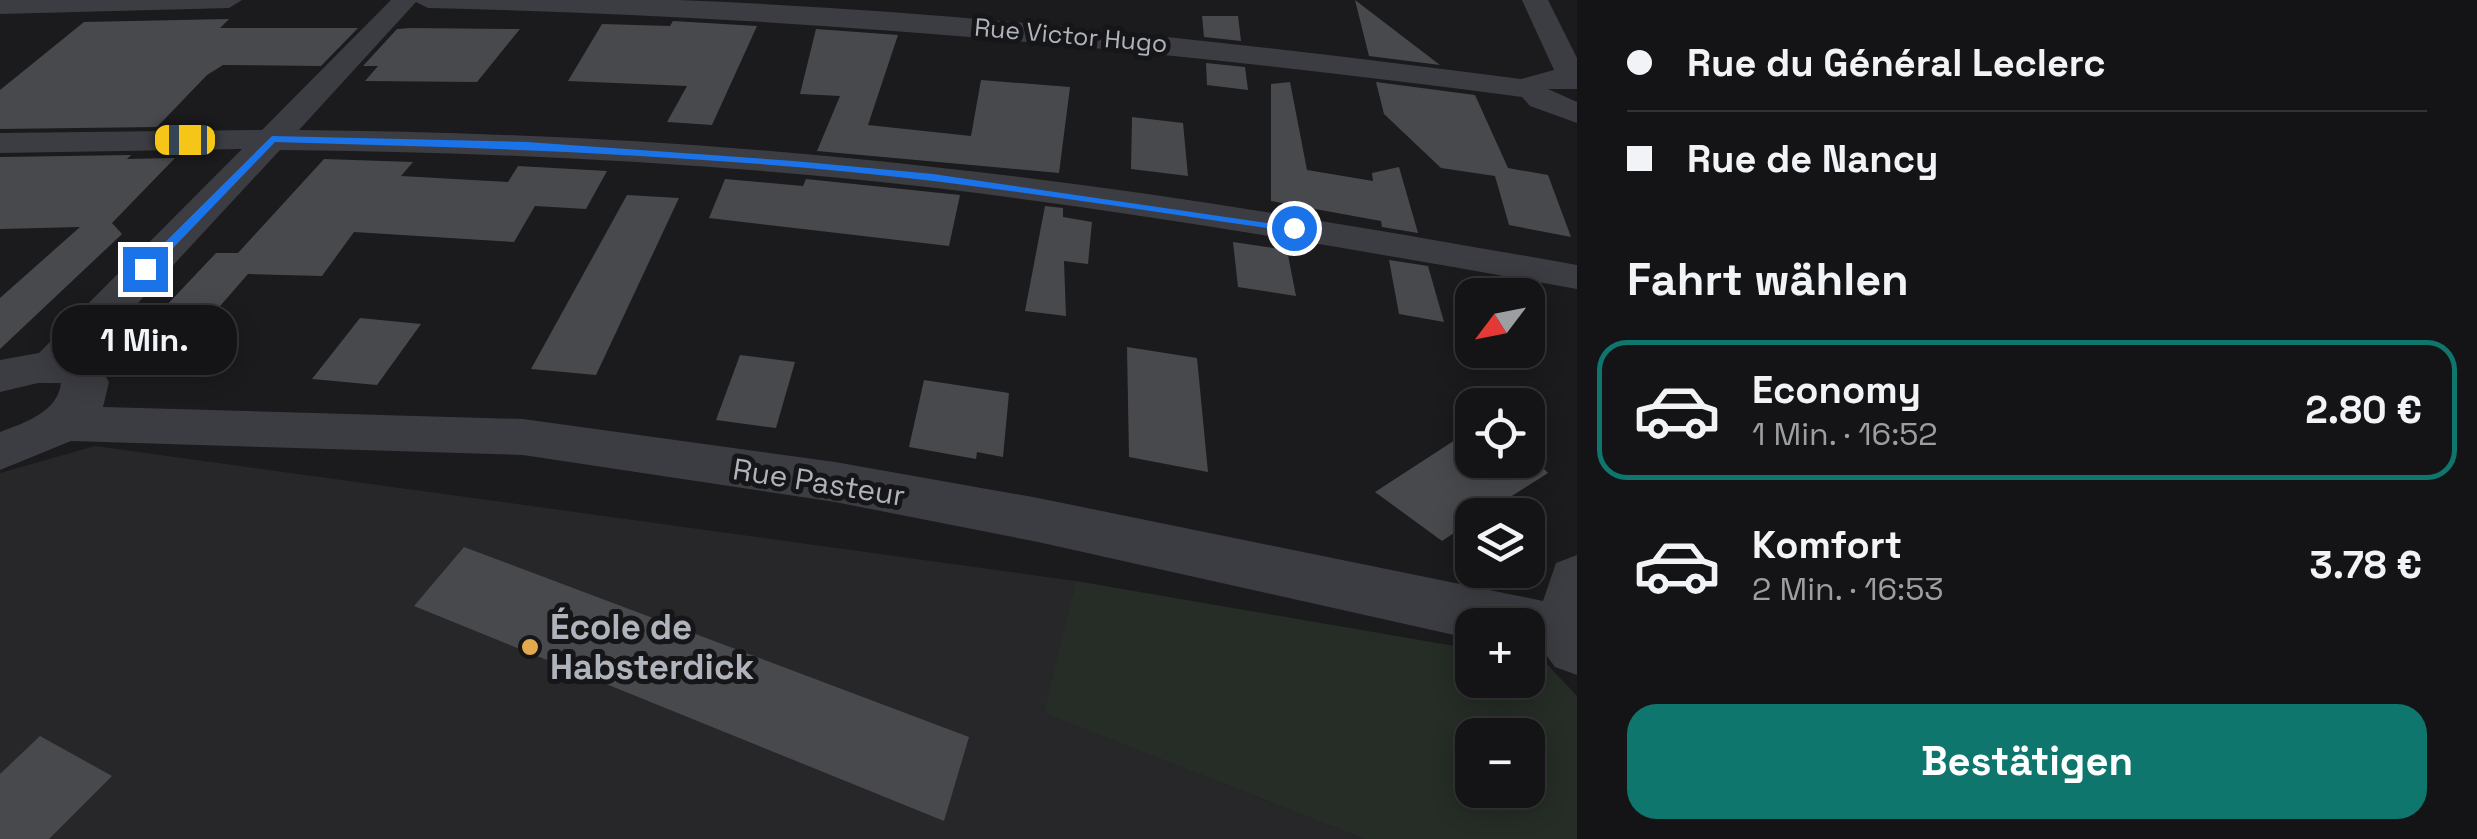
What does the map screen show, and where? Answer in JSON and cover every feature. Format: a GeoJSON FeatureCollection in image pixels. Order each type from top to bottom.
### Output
{"type":"FeatureCollection","features":[{"type":"Feature","properties":{"kind":"street"},"geometry":{"type":"LineString","coordinates":[[0,6],[229,0]]}},
{"type":"Feature","properties":{"kind":"street"},"geometry":{"type":"LineString","coordinates":[[53,366],[406,0]]}},
{"type":"Feature","properties":{"kind":"street","name":"Rue Victor Hugo"},"geometry":{"type":"LineString","coordinates":[[428,0],[586,2],[796,12],[1133,40],[1531,89]]}},
{"type":"Feature","properties":{"kind":"street"},"geometry":{"type":"LineString","coordinates":[[1052,6],[1133,40]]}},
{"type":"Feature","properties":{"kind":"street"},"geometry":{"type":"LineString","coordinates":[[1541,12],[1577,26]]}},
{"type":"Feature","properties":{"kind":"street"},"geometry":{"type":"LineString","coordinates":[[1541,12],[1575,80],[1547,79],[1532,84],[1531,89],[1541,99],[1577,113]]}},
{"type":"Feature","properties":{"kind":"street"},"geometry":{"type":"LineString","coordinates":[[0,143],[272,139],[546,146],[933,178],[1260,223],[1577,277]]}},
{"type":"Feature","properties":{"kind":"street"},"geometry":{"type":"LineString","coordinates":[[0,376],[53,366],[69,369],[85,384],[84,396],[76,409],[60,423],[42,435],[0,451]]}},
{"type":"Feature","properties":{"kind":"street","name":"Rue Pasteur"},"geometry":{"type":"LineString","coordinates":[[60,423],[542,440],[835,482],[1574,620]]}},
{"type":"Feature","properties":{"kind":"shaded area","name":"École de Habsterdick"},"geometry":{"type":"Polygon","coordinates":[[[95,446],[1076,581],[1045,713],[1364,839],[0,839],[0,473],[95,446]]]}},
{"type":"Feature","properties":{"kind":"shaded area"},"geometry":{"type":"Polygon","coordinates":[[[1076,581],[1455,646],[1455,698],[1545,698],[1545,662],[1577,696],[1577,839],[1364,839],[1044,713],[1076,581]]]}},
{"type":"Feature","properties":{"kind":"building"},"geometry":{"type":"Polygon","coordinates":[[[1355,0],[1440,65],[1369,56],[1355,0]]]}},
{"type":"Feature","properties":{"kind":"building"},"geometry":{"type":"Polygon","coordinates":[[[1202,16],[1238,16],[1241,41],[1204,37],[1202,16]]]}},
{"type":"Feature","properties":{"kind":"building"},"geometry":{"type":"Polygon","coordinates":[[[229,19],[220,28],[358,28],[321,66],[223,65],[207,75],[157,127],[0,129],[0,90],[84,22],[229,19]]]}},
{"type":"Feature","properties":{"kind":"building"},"geometry":{"type":"Polygon","coordinates":[[[673,21],[757,26],[712,125],[667,122],[687,86],[568,81],[602,24],[670,26],[673,21]]]}},
{"type":"Feature","properties":{"kind":"building"},"geometry":{"type":"Polygon","coordinates":[[[397,29],[520,29],[477,82],[365,81],[378,66],[363,66],[397,29]]]}},
{"type":"Feature","properties":{"kind":"building"},"geometry":{"type":"Polygon","coordinates":[[[816,29],[898,35],[868,125],[971,136],[981,80],[1070,87],[1059,173],[817,151],[840,96],[800,94],[816,29]]]}},
{"type":"Feature","properties":{"kind":"building"},"geometry":{"type":"Polygon","coordinates":[[[1206,63],[1245,67],[1248,90],[1207,85],[1206,63]]]}},
{"type":"Feature","properties":{"kind":"building"},"geometry":{"type":"Polygon","coordinates":[[[1290,82],[1307,170],[1373,181],[1372,173],[1399,167],[1418,233],[1382,227],[1381,221],[1271,201],[1271,84],[1290,82]]]}},
{"type":"Feature","properties":{"kind":"building"},"geometry":{"type":"Polygon","coordinates":[[[1376,82],[1475,95],[1508,168],[1548,175],[1571,237],[1509,225],[1495,176],[1441,168],[1384,114],[1376,82]]]}},
{"type":"Feature","properties":{"kind":"building"},"geometry":{"type":"Polygon","coordinates":[[[1132,117],[1183,123],[1188,176],[1131,169],[1132,117]]]}},
{"type":"Feature","properties":{"kind":"building"},"geometry":{"type":"Polygon","coordinates":[[[131,155],[127,159],[175,158],[112,223],[122,234],[0,349],[0,298],[80,227],[0,229],[0,157],[131,155]]]}},
{"type":"Feature","properties":{"kind":"building"},"geometry":{"type":"Polygon","coordinates":[[[324,159],[413,162],[401,176],[508,182],[518,166],[607,171],[586,209],[535,206],[514,242],[354,232],[322,276],[248,274],[200,329],[146,327],[216,253],[238,253],[324,159]]]}},
{"type":"Feature","properties":{"kind":"building"},"geometry":{"type":"Polygon","coordinates":[[[725,179],[803,186],[806,179],[960,195],[949,246],[709,218],[725,179]]]}},
{"type":"Feature","properties":{"kind":"building"},"geometry":{"type":"Polygon","coordinates":[[[627,195],[679,198],[596,375],[531,369],[627,195]]]}},
{"type":"Feature","properties":{"kind":"building"},"geometry":{"type":"Polygon","coordinates":[[[1045,206],[1063,208],[1063,217],[1092,222],[1088,264],[1064,261],[1066,316],[1025,311],[1045,206]]]}},
{"type":"Feature","properties":{"kind":"building"},"geometry":{"type":"Polygon","coordinates":[[[1233,242],[1287,250],[1296,296],[1238,287],[1233,242]]]}},
{"type":"Feature","properties":{"kind":"building"},"geometry":{"type":"Polygon","coordinates":[[[1389,260],[1428,266],[1444,322],[1399,314],[1389,260]]]}},
{"type":"Feature","properties":{"kind":"building"},"geometry":{"type":"Polygon","coordinates":[[[360,318],[421,324],[377,385],[312,379],[360,318]]]}},
{"type":"Feature","properties":{"kind":"building"},"geometry":{"type":"Polygon","coordinates":[[[1127,347],[1197,358],[1208,472],[1129,457],[1127,347]]]}},
{"type":"Feature","properties":{"kind":"building"},"geometry":{"type":"Polygon","coordinates":[[[740,355],[795,362],[776,428],[716,420],[740,355]]]}},
{"type":"Feature","properties":{"kind":"building"},"geometry":{"type":"Polygon","coordinates":[[[924,380],[1009,393],[1003,457],[977,452],[976,459],[909,447],[924,380]]]}},
{"type":"Feature","properties":{"kind":"building"},"geometry":{"type":"Polygon","coordinates":[[[1455,440],[1455,478],[1540,478],[1509,498],[1455,498],[1455,532],[1442,541],[1375,492],[1455,440]]]}},
{"type":"Feature","properties":{"kind":"building"},"geometry":{"type":"Polygon","coordinates":[[[464,547],[969,737],[944,821],[414,606],[464,547]]]}},
{"type":"Feature","properties":{"kind":"building"},"geometry":{"type":"Polygon","coordinates":[[[40,736],[112,776],[49,839],[0,839],[0,774],[40,736]]]}},
{"type":"Feature","properties":{"kind":"place","name":"École de Habsterdick"},"geometry":{"type":"Point","coordinates":[530,647]}},
{"type":"Feature","properties":{"kind":"route"},"geometry":{"type":"LineString","coordinates":[[145,269],[272,139],[527,146],[794,164],[933,178],[1294,228]]}}]}
